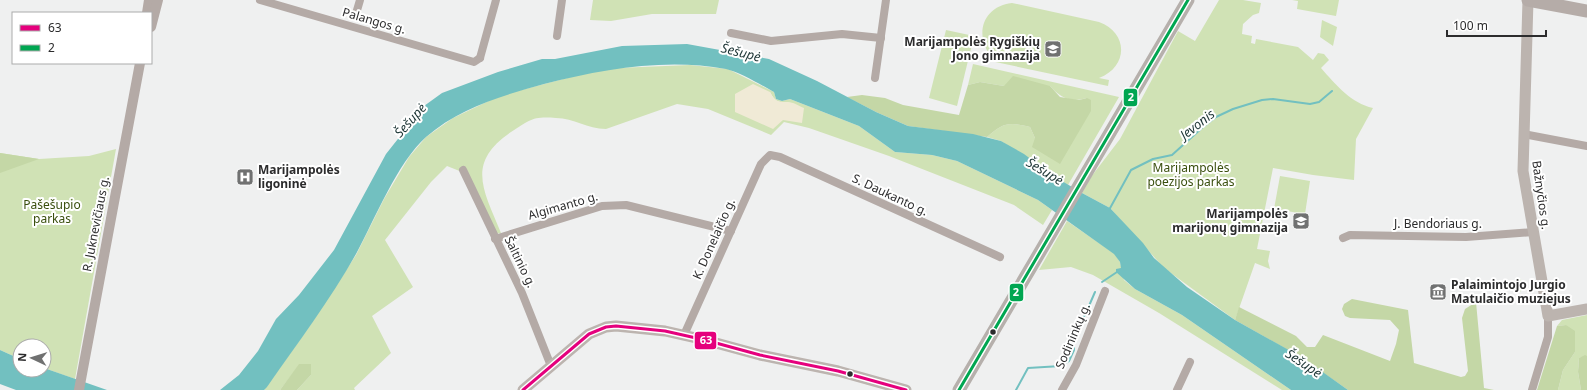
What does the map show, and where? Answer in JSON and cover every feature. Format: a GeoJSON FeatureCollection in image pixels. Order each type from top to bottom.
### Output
{"type":"FeatureCollection","features":[{"type":"Feature","properties":{"kind":"highway"},"geometry":{"type":"LineString","coordinates":[[959,390],[1082,178],[1188,0]]}},
{"type":"Feature","properties":{"kind":"main road"},"geometry":{"type":"LineString","coordinates":[[1528,0],[1587,11]]}},
{"type":"Feature","properties":{"kind":"main road","name":"Bažnyčios g."},"geometry":{"type":"LineString","coordinates":[[1528,0],[1523,171],[1548,316]]}},
{"type":"Feature","properties":{"kind":"main road"},"geometry":{"type":"LineString","coordinates":[[1548,316],[1587,309]]}},
{"type":"Feature","properties":{"kind":"main road"},"geometry":{"type":"LineString","coordinates":[[524,390],[589,334],[606,327],[626,326],[684,335],[760,355],[838,371],[893,388],[906,390]]}},
{"type":"Feature","properties":{"kind":"street"},"geometry":{"type":"LineString","coordinates":[[146,12],[149,0]]}},
{"type":"Feature","properties":{"kind":"street"},"geometry":{"type":"LineString","coordinates":[[152,23],[158,0]]}},
{"type":"Feature","properties":{"kind":"street","name":"Palangos g."},"geometry":{"type":"LineString","coordinates":[[260,0],[269,1],[474,62],[483,58],[496,0]]}},
{"type":"Feature","properties":{"kind":"street"},"geometry":{"type":"LineString","coordinates":[[355,17],[360,0]]}},
{"type":"Feature","properties":{"kind":"street"},"geometry":{"type":"LineString","coordinates":[[557,36],[562,0]]}},
{"type":"Feature","properties":{"kind":"street"},"geometry":{"type":"LineString","coordinates":[[875,78],[886,0]]}},
{"type":"Feature","properties":{"kind":"street"},"geometry":{"type":"LineString","coordinates":[[731,33],[771,41],[842,34],[881,38]]}},
{"type":"Feature","properties":{"kind":"street","name":"R. Juknevičiaus g."},"geometry":{"type":"LineString","coordinates":[[79,390],[140,64]]}},
{"type":"Feature","properties":{"kind":"street"},"geometry":{"type":"LineString","coordinates":[[1523,134],[1587,146]]}},
{"type":"Feature","properties":{"kind":"street","name":"K. Donelaičio g."},"geometry":{"type":"LineString","coordinates":[[684,335],[760,164],[770,155]]}},
{"type":"Feature","properties":{"kind":"street","name":"S. Daukanto g."},"geometry":{"type":"LineString","coordinates":[[770,155],[780,157],[1000,257]]}},
{"type":"Feature","properties":{"kind":"street","name":"Šaltinio g."},"geometry":{"type":"LineString","coordinates":[[463,170],[537,326],[551,366]]}},
{"type":"Feature","properties":{"kind":"street","name":"Algimanto g."},"geometry":{"type":"LineString","coordinates":[[495,239],[602,206],[620,205],[626,205],[731,231]]}},
{"type":"Feature","properties":{"kind":"street","name":"J. Bendoriaus g."},"geometry":{"type":"LineString","coordinates":[[1342,238],[1350,235],[1466,237],[1533,232]]}},
{"type":"Feature","properties":{"kind":"street","name":"Sodininkų g."},"geometry":{"type":"LineString","coordinates":[[1062,390],[1076,365],[1105,291]]}},
{"type":"Feature","properties":{"kind":"street","name":"Bažnyčios g."},"geometry":{"type":"LineString","coordinates":[[1532,390],[1548,337],[1548,316]]}},
{"type":"Feature","properties":{"kind":"street"},"geometry":{"type":"LineString","coordinates":[[1177,390],[1190,362]]}},
{"type":"Feature","properties":{"kind":"green space"},"geometry":{"type":"Polygon","coordinates":[[[593,0],[719,0],[716,14],[652,14],[611,21],[590,20],[593,0]]]}},
{"type":"Feature","properties":{"kind":"green space","name":"Marijampolės poezijos parkas"},"geometry":{"type":"Polygon","coordinates":[[[1219,0],[1243,0],[1261,3],[1259,13],[1253,15],[1243,24],[1242,34],[1252,36],[1251,43],[1255,44],[1256,39],[1298,47],[1313,60],[1318,53],[1324,54],[1329,60],[1321,68],[1332,81],[1351,98],[1365,106],[1373,108],[1356,139],[1354,180],[1273,168],[1257,249],[1270,251],[1268,261],[1270,269],[1255,263],[1235,320],[1164,268],[1110,208],[1082,193],[1091,177],[1120,139],[1178,31],[1195,41],[1219,0]]]}},
{"type":"Feature","properties":{"kind":"green space"},"geometry":{"type":"Polygon","coordinates":[[[1292,0],[1339,0],[1336,16],[1297,9],[1298,1],[1292,0]]]}},
{"type":"Feature","properties":{"kind":"green space"},"geometry":{"type":"Polygon","coordinates":[[[1012,3],[1099,22],[1109,27],[1116,34],[1120,42],[1121,50],[1120,58],[1115,66],[1109,73],[1099,78],[1109,80],[1108,86],[981,59],[982,54],[990,55],[985,47],[983,38],[984,22],[994,9],[1002,5],[1012,3]]]}},
{"type":"Feature","properties":{"kind":"green space"},"geometry":{"type":"Polygon","coordinates":[[[1322,20],[1337,27],[1333,46],[1320,37],[1322,20]]]}},
{"type":"Feature","properties":{"kind":"green space"},"geometry":{"type":"Polygon","coordinates":[[[946,30],[974,36],[957,106],[929,98],[946,30]]]}},
{"type":"Feature","properties":{"kind":"green space"},"geometry":{"type":"Polygon","coordinates":[[[973,64],[1119,97],[1068,185],[1001,141],[987,137],[998,128],[1007,124],[1017,124],[1030,127],[1035,138],[1087,98],[1071,100],[1058,94],[1050,86],[1004,86],[980,82],[968,85],[973,64]]]}},
{"type":"Feature","properties":{"kind":"green space"},"geometry":{"type":"Polygon","coordinates":[[[690,65],[728,69],[774,92],[776,99],[782,101],[790,99],[859,126],[895,152],[932,155],[957,161],[1038,200],[1052,210],[1043,225],[1014,205],[889,156],[809,128],[784,122],[771,135],[708,109],[677,104],[606,129],[599,129],[563,118],[536,118],[511,132],[497,144],[488,155],[483,167],[482,178],[485,191],[501,233],[495,234],[467,174],[447,166],[431,182],[385,240],[413,287],[372,316],[391,353],[354,388],[355,390],[297,390],[311,375],[311,364],[300,364],[280,390],[264,390],[311,324],[356,255],[384,199],[409,157],[426,137],[453,118],[499,96],[586,73],[616,68],[690,65]],[[770,92],[735,112],[789,102],[778,101],[770,92]]]}},
{"type":"Feature","properties":{"kind":"green space"},"geometry":{"type":"Polygon","coordinates":[[[1013,76],[1050,86],[1060,97],[1079,100],[1087,98],[1091,100],[1091,111],[1060,164],[1032,147],[1035,138],[1030,127],[1017,124],[1007,124],[998,128],[987,137],[908,126],[847,97],[862,95],[885,98],[903,105],[959,115],[968,85],[980,82],[1004,86],[1013,76]]]}},
{"type":"Feature","properties":{"kind":"green space","name":"Pašešupio parkas"},"geometry":{"type":"Polygon","coordinates":[[[116,149],[75,379],[52,371],[52,338],[12,338],[12,355],[0,350],[0,153],[39,159],[89,156],[116,149]]]}},
{"type":"Feature","properties":{"kind":"green space"},"geometry":{"type":"Polygon","coordinates":[[[0,153],[39,159],[0,173],[0,153]]]}},
{"type":"Feature","properties":{"kind":"green space"},"geometry":{"type":"Polygon","coordinates":[[[1280,176],[1310,181],[1305,214],[1274,209],[1280,176]]]}},
{"type":"Feature","properties":{"kind":"green space"},"geometry":{"type":"Polygon","coordinates":[[[1067,221],[1115,254],[1120,262],[1124,280],[1135,289],[1182,315],[1291,390],[1282,390],[1159,313],[1093,275],[1071,267],[1039,270],[1067,221]]]}},
{"type":"Feature","properties":{"kind":"green space"},"geometry":{"type":"Polygon","coordinates":[[[1519,278],[1523,288],[1520,292],[1518,291],[1516,284],[1519,278]]]}},
{"type":"Feature","properties":{"kind":"green space"},"geometry":{"type":"Polygon","coordinates":[[[1352,299],[1408,310],[1414,363],[1461,377],[1465,376],[1468,371],[1462,318],[1465,309],[1476,302],[1484,388],[1494,390],[1348,390],[1302,358],[1235,320],[1239,307],[1296,336],[1307,347],[1315,347],[1323,335],[1390,361],[1399,330],[1390,320],[1350,318],[1345,316],[1342,309],[1344,304],[1352,299]]]}},
{"type":"Feature","properties":{"kind":"green space"},"geometry":{"type":"Polygon","coordinates":[[[1587,315],[1587,356],[1579,358],[1578,372],[1581,390],[1558,390],[1563,370],[1575,352],[1566,325],[1557,326],[1562,320],[1587,315]]]}},
{"type":"Feature","properties":{"kind":"green space"},"geometry":{"type":"Polygon","coordinates":[[[1566,325],[1575,331],[1575,352],[1563,370],[1558,390],[1537,390],[1557,326],[1566,325]]]}},
{"type":"Feature","properties":{"kind":"green space"},"geometry":{"type":"Polygon","coordinates":[[[1585,355],[1587,356],[1587,390],[1581,390],[1578,372],[1579,358],[1585,355]]]}},
{"type":"Feature","properties":{"kind":"green space"},"geometry":{"type":"Polygon","coordinates":[[[299,364],[311,364],[311,375],[297,390],[280,390],[299,364]]]}},
{"type":"Feature","properties":{"kind":"sand"},"geometry":{"type":"Polygon","coordinates":[[[753,84],[770,92],[777,101],[792,103],[804,108],[802,123],[783,120],[773,129],[735,112],[735,94],[753,84]]]}},
{"type":"Feature","properties":{"kind":"water","name":"Šešupė"},"geometry":{"type":"Polygon","coordinates":[[[687,44],[769,59],[817,81],[876,112],[908,126],[973,134],[1001,141],[1024,154],[1052,175],[1110,208],[1143,243],[1154,258],[1187,287],[1235,320],[1303,358],[1348,390],[1291,390],[1182,315],[1135,289],[1116,272],[1116,269],[1121,268],[1120,262],[1114,254],[1038,200],[957,161],[932,155],[895,152],[859,126],[790,99],[782,101],[776,99],[774,92],[738,73],[726,69],[703,66],[658,65],[612,70],[544,84],[498,98],[467,110],[439,127],[415,148],[396,176],[346,271],[313,322],[267,387],[264,390],[220,390],[239,375],[258,351],[276,319],[299,295],[334,250],[386,154],[424,106],[442,93],[498,72],[542,59],[555,59],[622,46],[687,44]]]}},
{"type":"Feature","properties":{"kind":"water"},"geometry":{"type":"Polygon","coordinates":[[[0,350],[12,355],[12,378],[52,378],[52,371],[107,390],[16,390],[0,384],[0,350]]]}},
{"type":"Feature","properties":{"kind":"waterway","name":"Jevonis"},"geometry":{"type":"LineString","coordinates":[[1109,210],[1131,170],[1153,159],[1172,155],[1216,117],[1233,109],[1262,100],[1273,99],[1310,104],[1319,102],[1332,91]]}},
{"type":"Feature","properties":{"kind":"waterway"},"geometry":{"type":"LineString","coordinates":[[1102,282],[1117,272]]}},
{"type":"Feature","properties":{"kind":"waterway"},"geometry":{"type":"LineString","coordinates":[[1016,390],[1028,368],[1061,366],[1069,361],[1074,350],[1073,338],[1075,328],[1085,315],[1095,292]]}},
{"type":"Feature","properties":{"kind":"transit line","name":"2"},"geometry":{"type":"LineString","coordinates":[[959,390],[1188,0]]}},
{"type":"Feature","properties":{"kind":"transit line","name":"63"},"geometry":{"type":"LineString","coordinates":[[523,390],[589,334],[606,327],[616,326],[665,331],[760,355],[838,371],[906,390]]}},
{"type":"Feature","properties":{"kind":"place","name":"Marijampolės Rygiškių Jono gimnazija"},"geometry":{"type":"Point","coordinates":[1053,49]}},
{"type":"Feature","properties":{"kind":"place","name":"Marijampolės ligoninė"},"geometry":{"type":"Point","coordinates":[245,177]}},
{"type":"Feature","properties":{"kind":"place","name":"Marijampolės marijonų gimnazija"},"geometry":{"type":"Point","coordinates":[1301,221]}},
{"type":"Feature","properties":{"kind":"place","name":"Palaimintojo Jurgio Matulaičio muziejus"},"geometry":{"type":"Point","coordinates":[1438,292]}}]}
